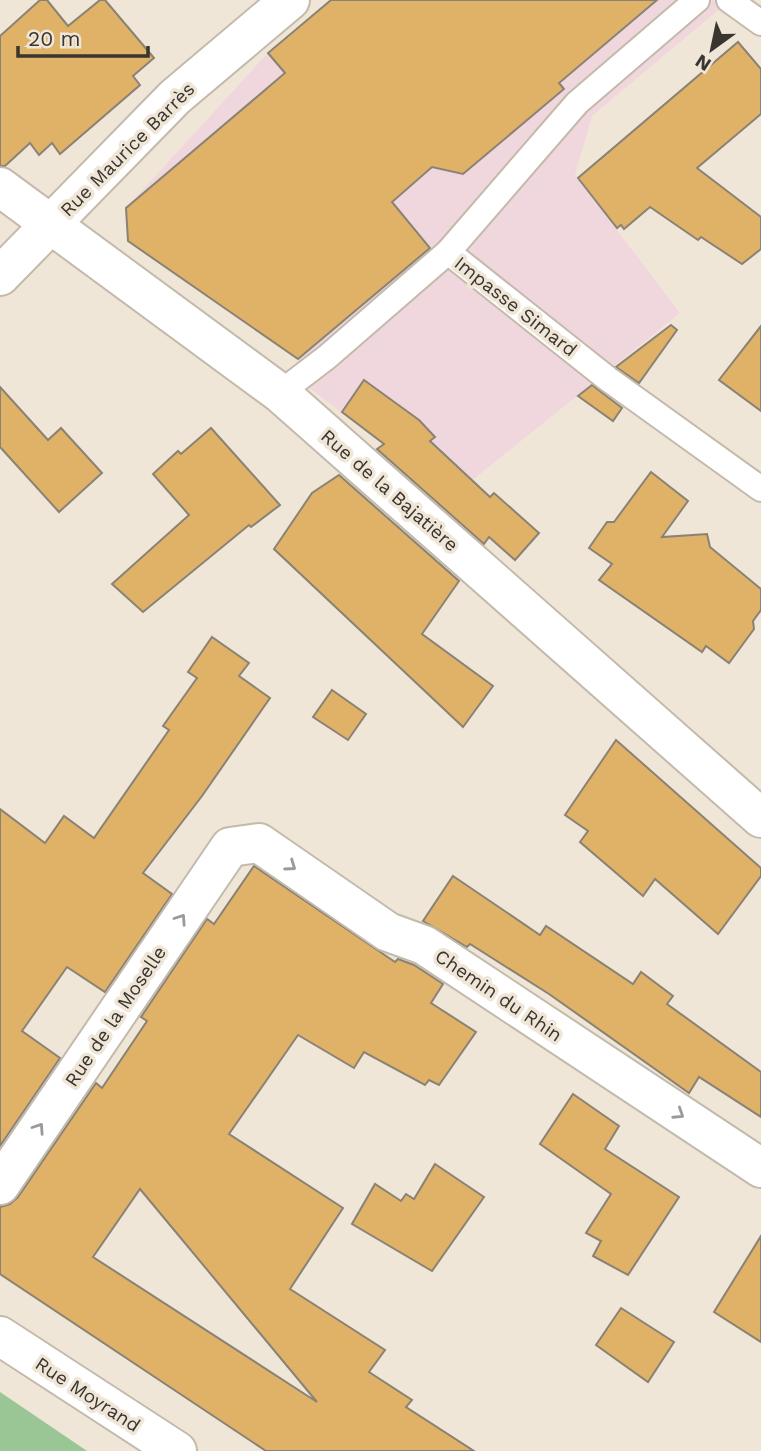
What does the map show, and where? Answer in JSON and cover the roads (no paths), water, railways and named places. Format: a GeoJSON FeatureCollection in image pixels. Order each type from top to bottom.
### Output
{"type":"FeatureCollection","features":[{"type":"Feature","properties":{"kind":"street","name":"Rue Maurice Barrès"},"geometry":{"type":"LineString","coordinates":[[0,276],[175,97],[290,0]]}},
{"type":"Feature","properties":{"kind":"street","name":"Rue de la Bajatière"},"geometry":{"type":"LineString","coordinates":[[0,187],[280,393],[761,818]]}},
{"type":"Feature","properties":{"kind":"street","name":"Chemin du Rhin"},"geometry":{"type":"LineString","coordinates":[[230,847],[259,843],[388,932],[424,945],[761,1168]]}},
{"type":"Feature","properties":{"kind":"street","name":"Rue de la Moselle"},"geometry":{"type":"LineString","coordinates":[[0,1185],[230,847]]}},
{"type":"Feature","properties":{"kind":"street","name":"Rue Moyrand"},"geometry":{"type":"LineString","coordinates":[[0,1336],[177,1451]]}},
{"type":"Feature","properties":{"kind":"lane"},"geometry":{"type":"LineString","coordinates":[[448,252],[577,103],[697,0]]}},
{"type":"Feature","properties":{"kind":"lane"},"geometry":{"type":"LineString","coordinates":[[730,1],[761,23]]}},
{"type":"Feature","properties":{"kind":"lane","name":"Impasse Simard"},"geometry":{"type":"LineString","coordinates":[[280,393],[327,357],[448,252],[608,379],[761,489]]}}]}
